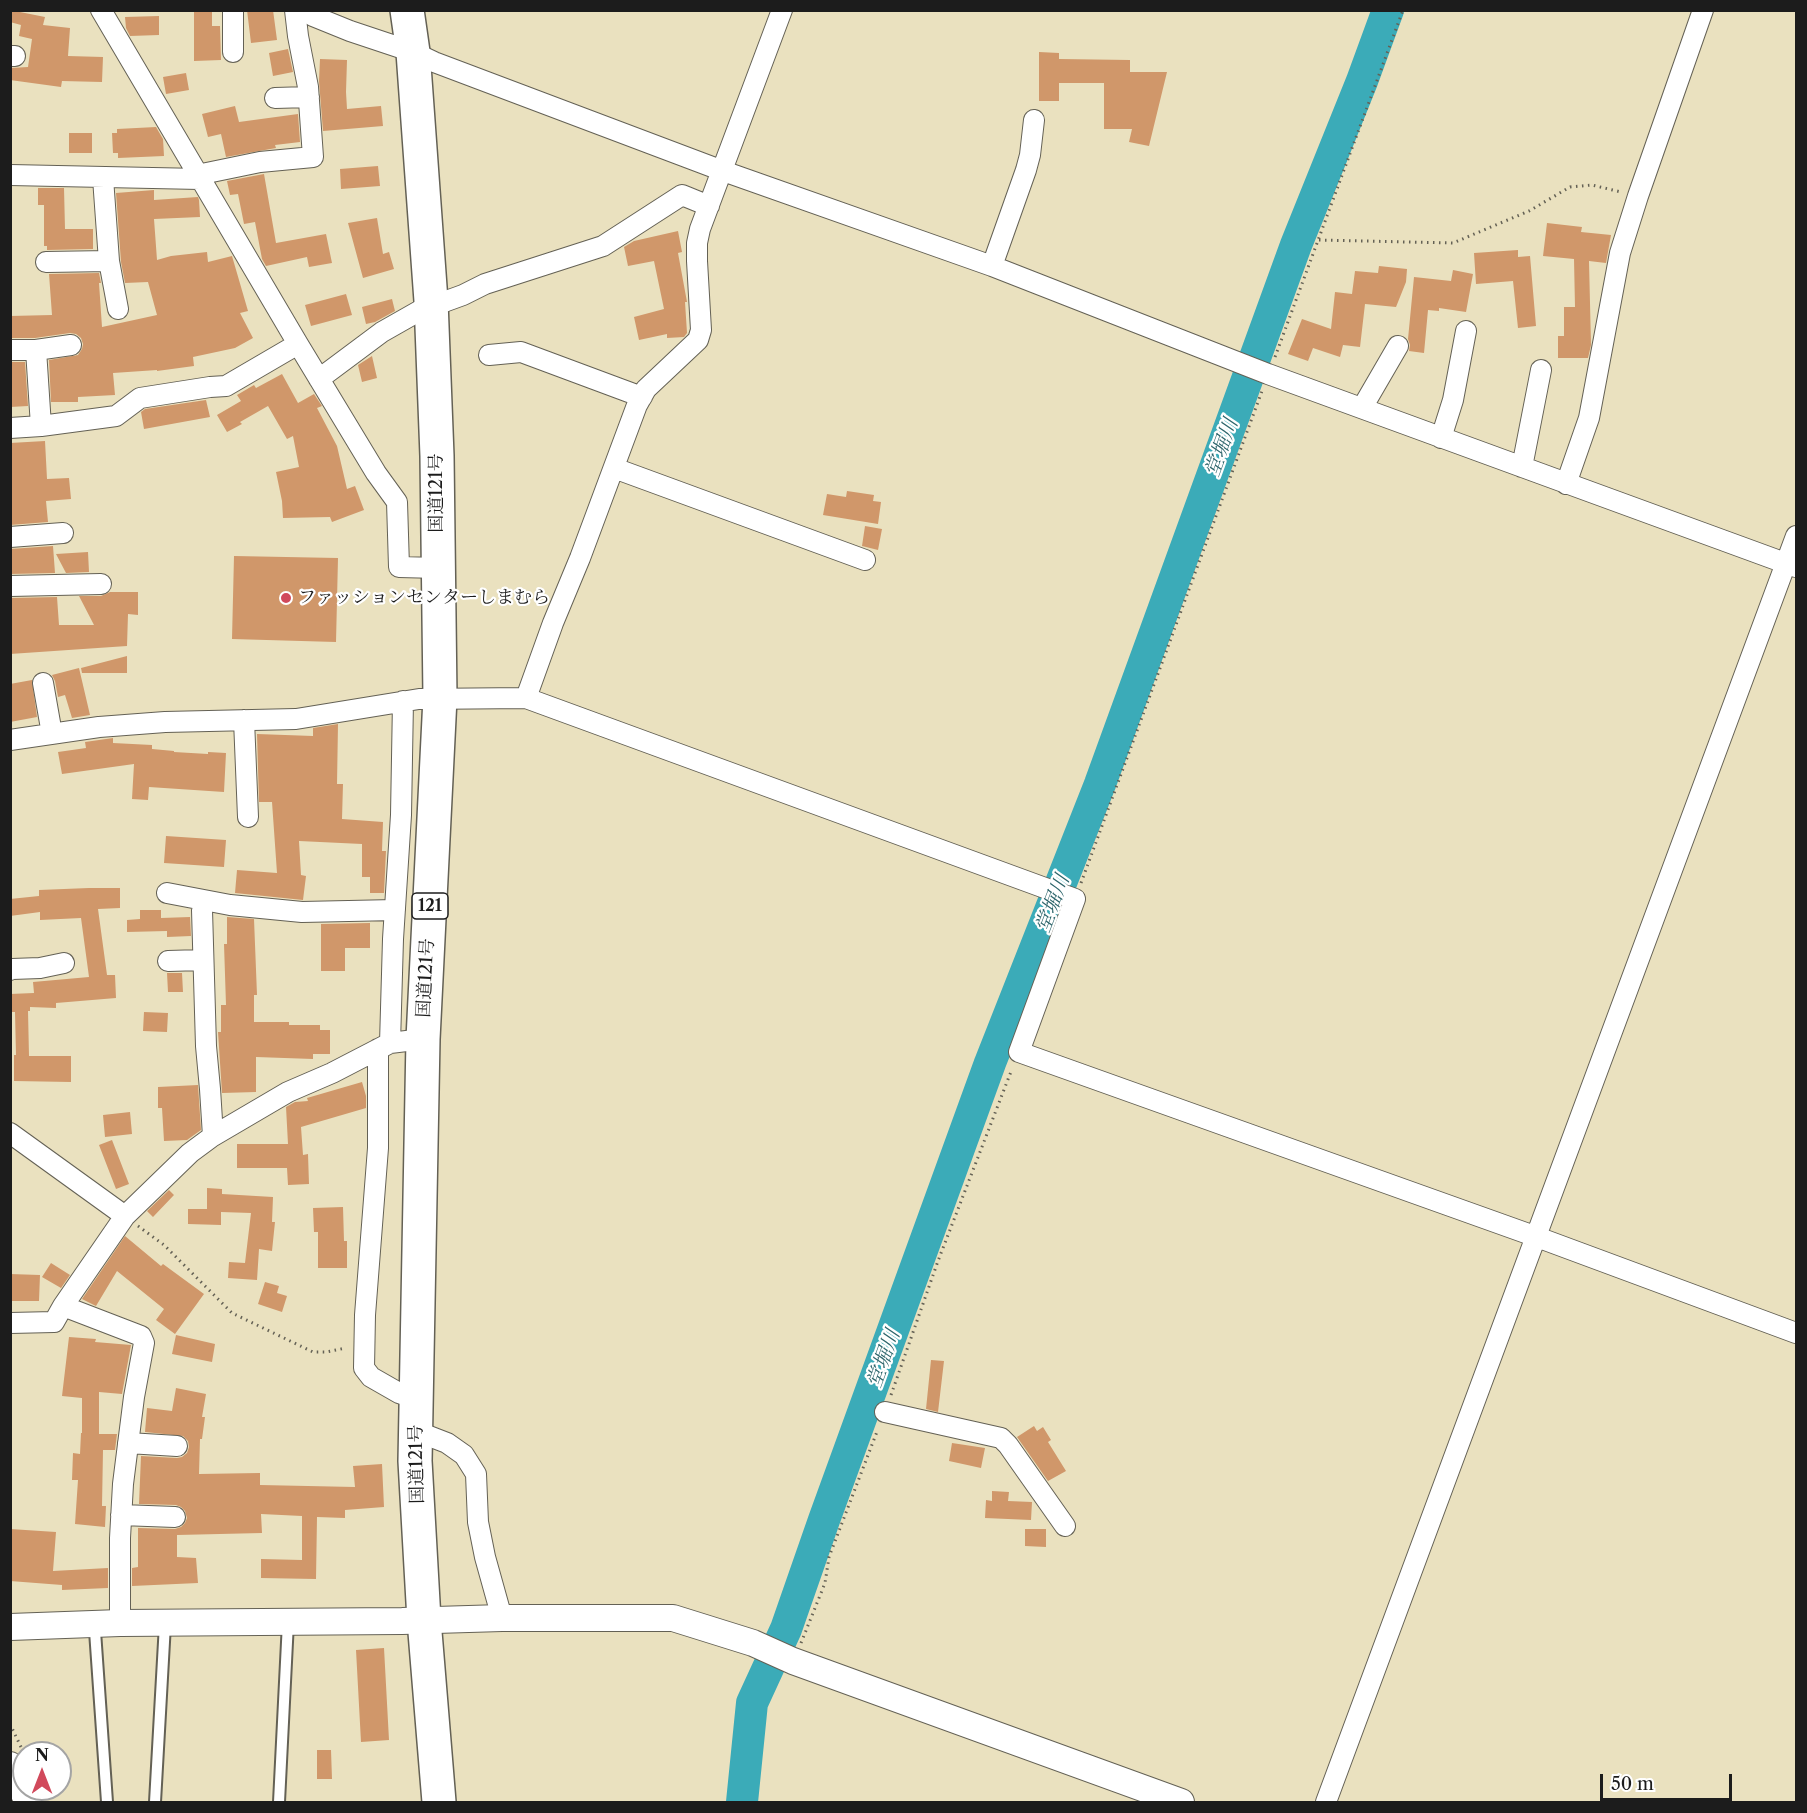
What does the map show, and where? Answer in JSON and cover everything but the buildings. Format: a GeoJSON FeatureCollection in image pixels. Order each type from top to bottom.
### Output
{"type":"FeatureCollection","features":[{"type":"Feature","properties":{"kind":"highway","name":"国道121号"},"geometry":{"type":"LineString","coordinates":[[407,10],[413,52],[432,306],[437,456],[440,698],[423,1039],[415,1461],[424,1620],[439,1803]]}},
{"type":"Feature","properties":{"kind":"street"},"geometry":{"type":"LineString","coordinates":[[101,10],[319,379],[376,473],[397,502],[399,567],[438,568]]}},
{"type":"Feature","properties":{"kind":"street"},"geometry":{"type":"LineString","coordinates":[[233,10],[233,52]]}},
{"type":"Feature","properties":{"kind":"street"},"geometry":{"type":"LineString","coordinates":[[10,175],[199,177],[260,162],[313,156],[309,97],[295,10]]}},
{"type":"Feature","properties":{"kind":"street"},"geometry":{"type":"LineString","coordinates":[[306,10],[313,16],[350,32],[413,52],[434,62],[723,171],[992,266],[1268,374],[1791,565]]}},
{"type":"Feature","properties":{"kind":"street"},"geometry":{"type":"LineString","coordinates":[[526,698],[637,405],[646,389],[698,340],[701,330],[696,261],[700,229],[782,10]]}},
{"type":"Feature","properties":{"kind":"street"},"geometry":{"type":"LineString","coordinates":[[1566,484],[1589,418],[1620,253],[1703,10]]}},
{"type":"Feature","properties":{"kind":"street"},"geometry":{"type":"LineString","coordinates":[[274,98],[309,97]]}},
{"type":"Feature","properties":{"kind":"street"},"geometry":{"type":"LineString","coordinates":[[992,266],[1026,170],[1034,120]]}},
{"type":"Feature","properties":{"kind":"street"},"geometry":{"type":"LineString","coordinates":[[103,177],[109,261],[118,309]]}},
{"type":"Feature","properties":{"kind":"street"},"geometry":{"type":"LineString","coordinates":[[319,379],[382,332],[419,311],[463,295],[485,284],[603,246],[682,195],[709,206]]}},
{"type":"Feature","properties":{"kind":"street"},"geometry":{"type":"LineString","coordinates":[[46,262],[109,261]]}},
{"type":"Feature","properties":{"kind":"street"},"geometry":{"type":"LineString","coordinates":[[1441,438],[1453,400],[1466,331]]}},
{"type":"Feature","properties":{"kind":"street"},"geometry":{"type":"LineString","coordinates":[[10,428],[116,416],[140,398],[226,386],[298,344]]}},
{"type":"Feature","properties":{"kind":"street"},"geometry":{"type":"LineString","coordinates":[[10,350],[36,350],[70,345]]}},
{"type":"Feature","properties":{"kind":"street"},"geometry":{"type":"LineString","coordinates":[[1362,408],[1398,346]]}},
{"type":"Feature","properties":{"kind":"street"},"geometry":{"type":"LineString","coordinates":[[36,350],[41,426]]}},
{"type":"Feature","properties":{"kind":"street"},"geometry":{"type":"LineString","coordinates":[[489,355],[521,352],[642,397]]}},
{"type":"Feature","properties":{"kind":"street"},"geometry":{"type":"LineString","coordinates":[[1522,467],[1541,370]]}},
{"type":"Feature","properties":{"kind":"street"},"geometry":{"type":"LineString","coordinates":[[614,468],[865,560]]}},
{"type":"Feature","properties":{"kind":"street"},"geometry":{"type":"LineString","coordinates":[[10,537],[63,533]]}},
{"type":"Feature","properties":{"kind":"street"},"geometry":{"type":"LineString","coordinates":[[1326,1803],[1791,565],[1797,536]]}},
{"type":"Feature","properties":{"kind":"street"},"geometry":{"type":"LineString","coordinates":[[10,586],[101,584]]}},
{"type":"Feature","properties":{"kind":"street"},"geometry":{"type":"LineString","coordinates":[[43,683],[52,734]]}},
{"type":"Feature","properties":{"kind":"street"},"geometry":{"type":"LineString","coordinates":[[10,740],[99,727],[165,722],[296,720],[403,701],[440,698],[526,698],[1075,899],[1018,1052],[1537,1237],[1797,1333]]}},
{"type":"Feature","properties":{"kind":"street"},"geometry":{"type":"LineString","coordinates":[[403,701],[401,815],[367,1287],[364,1368],[371,1377],[399,1393],[417,1415],[447,1443],[464,1455],[476,1474],[478,1522],[502,1618]]}},
{"type":"Feature","properties":{"kind":"street"},"geometry":{"type":"LineString","coordinates":[[244,720],[248,817]]}},
{"type":"Feature","properties":{"kind":"street"},"geometry":{"type":"LineString","coordinates":[[166,893],[230,905],[302,912],[395,910]]}},
{"type":"Feature","properties":{"kind":"street"},"geometry":{"type":"LineString","coordinates":[[202,910],[206,1046],[213,1136]]}},
{"type":"Feature","properties":{"kind":"street"},"geometry":{"type":"LineString","coordinates":[[168,961],[202,960]]}},
{"type":"Feature","properties":{"kind":"street"},"geometry":{"type":"LineString","coordinates":[[10,970],[40,968],[64,963]]}},
{"type":"Feature","properties":{"kind":"street"},"geometry":{"type":"LineString","coordinates":[[10,1323],[54,1322],[125,1216],[190,1153],[213,1136],[288,1092],[332,1073],[384,1046],[423,1039]]}},
{"type":"Feature","properties":{"kind":"street"},"geometry":{"type":"LineString","coordinates":[[10,1133],[125,1216]]}},
{"type":"Feature","properties":{"kind":"street"},"geometry":{"type":"LineString","coordinates":[[63,1306],[141,1336],[144,1343],[123,1484],[120,1623]]}},
{"type":"Feature","properties":{"kind":"street"},"geometry":{"type":"LineString","coordinates":[[885,1412],[1001,1438],[1065,1526]]}},
{"type":"Feature","properties":{"kind":"street"},"geometry":{"type":"LineString","coordinates":[[128,1443],[177,1446]]}},
{"type":"Feature","properties":{"kind":"street"},"geometry":{"type":"LineString","coordinates":[[121,1515],[175,1517]]}},
{"type":"Feature","properties":{"kind":"street"},"geometry":{"type":"LineString","coordinates":[[10,1626],[502,1618],[673,1618],[753,1643],[793,1661],[1181,1803]]}},
{"type":"Feature","properties":{"kind":"street"},"geometry":{"type":"LineString","coordinates":[[10,1765],[28,1803]]}},
{"type":"Feature","properties":{"kind":"lane"},"geometry":{"type":"LineString","coordinates":[[279,1803],[288,1622]]}},
{"type":"Feature","properties":{"kind":"lane"},"geometry":{"type":"LineString","coordinates":[[156,1803],[165,1623]]}},
{"type":"Feature","properties":{"kind":"lane"},"geometry":{"type":"LineString","coordinates":[[95,1631],[107,1803]]}},
{"type":"Feature","properties":{"kind":"path"},"geometry":{"type":"LineString","coordinates":[[1075,899],[1403,10]]}},
{"type":"Feature","properties":{"kind":"path"},"geometry":{"type":"LineString","coordinates":[[1319,240],[1453,243],[1529,211],[1570,187],[1592,185],[1638,196]]}},
{"type":"Feature","properties":{"kind":"path"},"geometry":{"type":"LineString","coordinates":[[793,1661],[825,1583],[829,1557],[1018,1052]]}},
{"type":"Feature","properties":{"kind":"path"},"geometry":{"type":"LineString","coordinates":[[125,1216],[164,1245],[232,1313],[313,1352],[326,1352],[365,1344]]}},
{"type":"Feature","properties":{"kind":"path"},"geometry":{"type":"LineString","coordinates":[[10,1724],[18,1741]]}},
{"type":"Feature","properties":{"kind":"waterway","name":"堂堀川"},"geometry":{"type":"LineString","coordinates":[[742,1802],[752,1703],[786,1629],[990,1063],[1100,784],[1296,245],[1388,10]]}},
{"type":"Feature","properties":{"kind":"place","name":"ファッションセンターしまむら"},"geometry":{"type":"Point","coordinates":[286,598]}}]}
